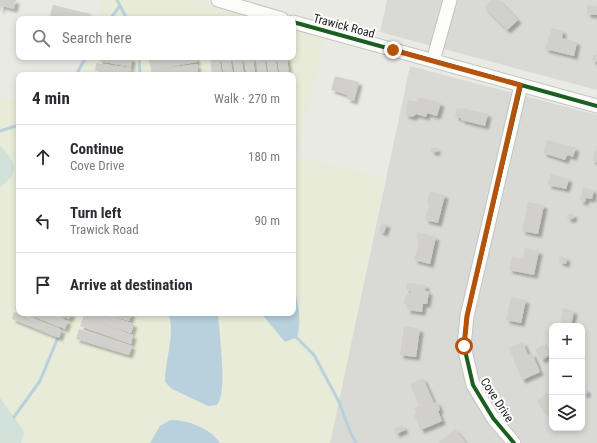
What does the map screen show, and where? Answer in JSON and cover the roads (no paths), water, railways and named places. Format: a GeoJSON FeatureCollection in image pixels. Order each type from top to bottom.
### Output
{"type":"FeatureCollection","features":[{"type":"Feature","properties":{"kind":"street"},"geometry":{"type":"LineString","coordinates":[[218,0],[272,16]]}},
{"type":"Feature","properties":{"kind":"street"},"geometry":{"type":"LineString","coordinates":[[434,61],[450,0]]}},
{"type":"Feature","properties":{"kind":"street","name":"Trawick Road"},"geometry":{"type":"LineString","coordinates":[[296,23],[597,106]]}},
{"type":"Feature","properties":{"kind":"street","name":"Cove Drive"},"geometry":{"type":"LineString","coordinates":[[514,443],[493,418],[473,386],[464,346],[467,316],[520,85]]}},
{"type":"Feature","properties":{"kind":"water"},"geometry":{"type":"Polygon","coordinates":[[[296,297],[299,311],[297,337],[285,342],[263,316],[296,316],[296,297]]]}},
{"type":"Feature","properties":{"kind":"water"},"geometry":{"type":"Polygon","coordinates":[[[169,316],[218,316],[222,388],[217,405],[208,406],[172,389],[165,382],[171,336],[171,323],[169,316]]]}},
{"type":"Feature","properties":{"kind":"water"},"geometry":{"type":"Polygon","coordinates":[[[170,420],[184,421],[205,429],[220,443],[150,443],[160,426],[170,420]]]}},
{"type":"Feature","properties":{"kind":"waterway"},"geometry":{"type":"LineString","coordinates":[[117,0],[125,16]]}},
{"type":"Feature","properties":{"kind":"waterway"},"geometry":{"type":"LineString","coordinates":[[112,16],[120,6]]}},
{"type":"Feature","properties":{"kind":"waterway"},"geometry":{"type":"LineString","coordinates":[[78,72],[84,60]]}},
{"type":"Feature","properties":{"kind":"waterway"},"geometry":{"type":"LineString","coordinates":[[139,60],[140,72]]}},
{"type":"Feature","properties":{"kind":"waterway"},"geometry":{"type":"LineString","coordinates":[[0,131],[16,126]]}},
{"type":"Feature","properties":{"kind":"waterway"},"geometry":{"type":"LineString","coordinates":[[14,417],[40,381],[67,316]]}},
{"type":"Feature","properties":{"kind":"waterway"},"geometry":{"type":"LineString","coordinates":[[294,335],[314,355],[339,402],[356,443]]}}]}
